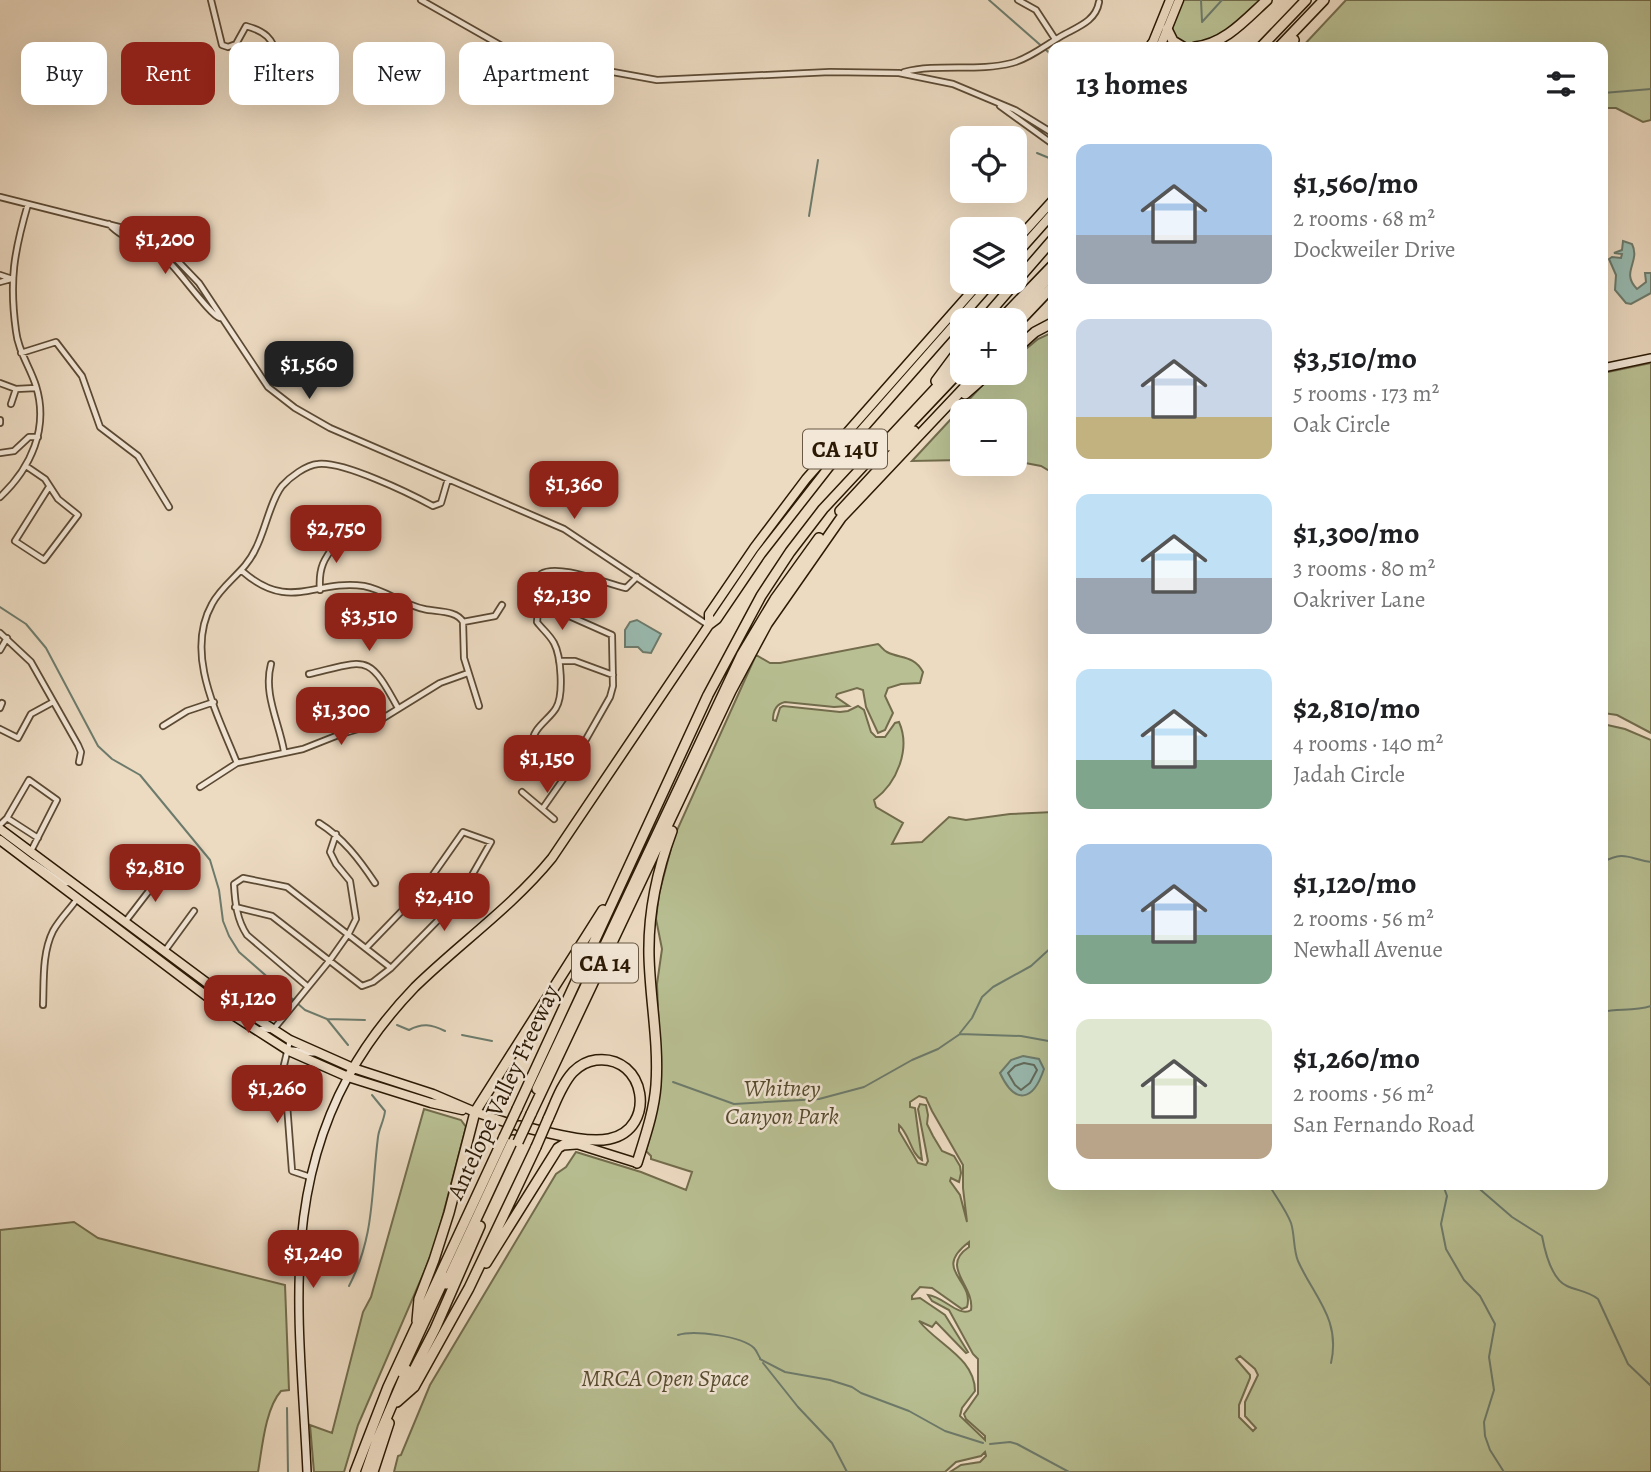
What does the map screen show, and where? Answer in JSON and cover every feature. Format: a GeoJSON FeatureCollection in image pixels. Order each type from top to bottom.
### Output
{"type":"FeatureCollection","features":[{"type":"Feature","properties":{"kind":"highway"},"geometry":{"type":"LineString","coordinates":[[1216,42],[1267,0]]}},
{"type":"Feature","properties":{"kind":"highway"},"geometry":{"type":"LineString","coordinates":[[1266,42],[1306,0]]}},
{"type":"Feature","properties":{"kind":"highway"},"geometry":{"type":"LineString","coordinates":[[1273,42],[1313,0]]}},
{"type":"Feature","properties":{"kind":"highway"},"geometry":{"type":"LineString","coordinates":[[1284,42],[1324,0]]}},
{"type":"Feature","properties":{"kind":"highway"},"geometry":{"type":"LineString","coordinates":[[1293,42],[1331,0]]}},
{"type":"Feature","properties":{"kind":"highway"},"geometry":{"type":"LineString","coordinates":[[1167,29],[1175,42]]}},
{"type":"Feature","properties":{"kind":"highway"},"geometry":{"type":"LineString","coordinates":[[993,308],[1048,245]]}},
{"type":"Feature","properties":{"kind":"highway"},"geometry":{"type":"LineString","coordinates":[[1012,308],[1048,270]]}},
{"type":"Feature","properties":{"kind":"highway"},"geometry":{"type":"LineString","coordinates":[[1020,308],[1048,279]]}},
{"type":"Feature","properties":{"kind":"highway"},"geometry":{"type":"LineString","coordinates":[[1027,313],[1048,291]]}},
{"type":"Feature","properties":{"kind":"highway"},"geometry":{"type":"LineString","coordinates":[[1027,321],[1048,299]]}},
{"type":"Feature","properties":{"kind":"highway"},"geometry":{"type":"LineString","coordinates":[[1027,339],[1048,325]]}},
{"type":"Feature","properties":{"kind":"highway"},"geometry":{"type":"LineString","coordinates":[[931,393],[937,378],[950,361]]}},
{"type":"Feature","properties":{"kind":"highway","name":"Antelope Valley Freeway"},"geometry":{"type":"LineString","coordinates":[[355,1472],[417,1321],[676,810],[762,601],[790,552],[824,509],[950,372]]}},
{"type":"Feature","properties":{"kind":"highway"},"geometry":{"type":"LineString","coordinates":[[762,601],[828,513],[950,382]]}},
{"type":"Feature","properties":{"kind":"highway"},"geometry":{"type":"LineString","coordinates":[[766,620],[789,578],[848,502],[960,385]]}},
{"type":"Feature","properties":{"kind":"highway","name":"Antelope Valley Freeway"},"geometry":{"type":"LineString","coordinates":[[373,1472],[397,1402],[435,1329],[511,1139],[623,879],[739,653],[841,518],[967,385]]}},
{"type":"Feature","properties":{"kind":"highway"},"geometry":{"type":"LineString","coordinates":[[944,409],[975,385]]}},
{"type":"Feature","properties":{"kind":"highway"},"geometry":{"type":"LineString","coordinates":[[524,1112],[739,653]]}},
{"type":"Feature","properties":{"kind":"highway"},"geometry":{"type":"LineString","coordinates":[[637,1163],[650,1122],[656,1083],[649,959],[651,920],[659,873],[675,823],[676,810]]}},
{"type":"Feature","properties":{"kind":"highway"},"geometry":{"type":"LineString","coordinates":[[417,1321],[419,1299],[446,1222],[475,1112],[623,879]]}},
{"type":"Feature","properties":{"kind":"highway"},"geometry":{"type":"LineString","coordinates":[[397,1402],[414,1387],[469,1287],[536,1147],[548,1119],[568,1078],[584,1064],[604,1060],[618,1063],[630,1072],[638,1083],[642,1097],[637,1118],[629,1129],[617,1137],[587,1139],[519,1126]]}},
{"type":"Feature","properties":{"kind":"highway"},"geometry":{"type":"LineString","coordinates":[[364,1472],[389,1409],[511,1139]]}},
{"type":"Feature","properties":{"kind":"highway"},"geometry":{"type":"LineString","coordinates":[[469,1287],[558,1148],[576,1144]]}},
{"type":"Feature","properties":{"kind":"main road"},"geometry":{"type":"LineString","coordinates":[[1157,42],[1170,0]]}},
{"type":"Feature","properties":{"kind":"main road"},"geometry":{"type":"LineString","coordinates":[[1158,42],[1179,0]]}},
{"type":"Feature","properties":{"kind":"main road"},"geometry":{"type":"LineString","coordinates":[[1027,229],[1048,206]]}},
{"type":"Feature","properties":{"kind":"main road"},"geometry":{"type":"LineString","coordinates":[[1027,242],[1048,219]]}},
{"type":"Feature","properties":{"kind":"main road","name":"CA 14U"},"geometry":{"type":"LineString","coordinates":[[709,625],[709,614],[806,479],[969,294]]}},
{"type":"Feature","properties":{"kind":"main road","name":"CA 14U"},"geometry":{"type":"LineString","coordinates":[[353,1068],[382,1025],[413,989],[526,888],[552,858],[709,625],[717,618],[761,554],[829,467],[981,294]]}},
{"type":"Feature","properties":{"kind":"main road"},"geometry":{"type":"LineString","coordinates":[[1608,367],[1651,358]]}},
{"type":"Feature","properties":{"kind":"main road"},"geometry":{"type":"LineString","coordinates":[[0,827],[78,898],[109,921],[132,933],[158,952],[164,952],[290,1040],[353,1068],[433,1094],[475,1112],[637,1163]]}},
{"type":"Feature","properties":{"kind":"main road"},"geometry":{"type":"LineString","coordinates":[[0,840],[73,883],[124,922],[132,933],[225,1010],[289,1051],[348,1077],[445,1107],[475,1112]]}},
{"type":"Feature","properties":{"kind":"main road"},"geometry":{"type":"LineString","coordinates":[[78,898],[85,898],[100,909],[109,911]]}},
{"type":"Feature","properties":{"kind":"main road"},"geometry":{"type":"LineString","coordinates":[[307,1472],[298,1279],[300,1232],[310,1177],[332,1108],[353,1068]]}},
{"type":"Feature","properties":{"kind":"street"},"geometry":{"type":"LineString","coordinates":[[211,0],[222,45],[229,47]]}},
{"type":"Feature","properties":{"kind":"street"},"geometry":{"type":"LineString","coordinates":[[421,0],[509,50],[541,59],[641,78],[688,79],[830,72],[900,73],[938,80],[994,102],[1048,130]]}},
{"type":"Feature","properties":{"kind":"street"},"geometry":{"type":"LineString","coordinates":[[1018,0],[1037,10],[1055,39]]}},
{"type":"Feature","properties":{"kind":"street"},"geometry":{"type":"LineString","coordinates":[[1050,42],[1083,25],[1094,15],[1099,2]]}},
{"type":"Feature","properties":{"kind":"street"},"geometry":{"type":"LineString","coordinates":[[237,42],[246,26],[266,34],[272,42]]}},
{"type":"Feature","properties":{"kind":"street"},"geometry":{"type":"LineString","coordinates":[[900,73],[920,68],[1003,65],[1017,62],[1048,43]]}},
{"type":"Feature","properties":{"kind":"street"},"geometry":{"type":"LineString","coordinates":[[938,80],[940,67]]}},
{"type":"Feature","properties":{"kind":"street"},"geometry":{"type":"LineString","coordinates":[[994,102],[1048,141]]}},
{"type":"Feature","properties":{"kind":"street"},"geometry":{"type":"LineString","coordinates":[[0,197],[108,224],[118,233],[166,259],[188,282],[211,313],[221,318],[268,387],[295,408],[330,428],[564,529],[709,625]]}},
{"type":"Feature","properties":{"kind":"street"},"geometry":{"type":"LineString","coordinates":[[0,497],[26,466],[38,438],[40,414],[36,387],[21,353],[12,279],[17,241],[28,204]]}},
{"type":"Feature","properties":{"kind":"street"},"geometry":{"type":"LineString","coordinates":[[0,275],[12,279]]}},
{"type":"Feature","properties":{"kind":"street"},"geometry":{"type":"LineString","coordinates":[[0,282],[12,279]]}},
{"type":"Feature","properties":{"kind":"street"},"geometry":{"type":"LineString","coordinates":[[21,353],[56,342],[82,376],[100,427],[138,456],[169,507]]}},
{"type":"Feature","properties":{"kind":"street"},"geometry":{"type":"LineString","coordinates":[[0,383],[16,389],[36,387]]}},
{"type":"Feature","properties":{"kind":"street"},"geometry":{"type":"LineString","coordinates":[[11,404],[16,389]]}},
{"type":"Feature","properties":{"kind":"street"},"geometry":{"type":"LineString","coordinates":[[0,453],[14,451],[29,438],[38,438]]}},
{"type":"Feature","properties":{"kind":"street"},"geometry":{"type":"LineString","coordinates":[[236,763],[203,667],[201,634],[212,604],[242,571],[255,551],[280,488],[295,474],[315,464],[336,464],[433,506],[441,503],[448,479]]}},
{"type":"Feature","properties":{"kind":"street"},"geometry":{"type":"LineString","coordinates":[[26,466],[45,478],[58,499],[78,515],[44,559],[15,541],[49,486]]}},
{"type":"Feature","properties":{"kind":"street"},"geometry":{"type":"LineString","coordinates":[[320,590],[318,572],[341,536]]}},
{"type":"Feature","properties":{"kind":"street"},"geometry":{"type":"LineString","coordinates":[[242,571],[271,590],[293,594],[340,586],[365,586],[422,609],[457,615],[463,622],[462,640],[468,673],[479,706]]}},
{"type":"Feature","properties":{"kind":"street"},"geometry":{"type":"LineString","coordinates":[[567,772],[537,752],[533,743],[535,733],[558,704],[559,661],[550,636],[537,624],[541,574],[546,571],[594,578],[626,588],[637,577]]}},
{"type":"Feature","properties":{"kind":"street"},"geometry":{"type":"LineString","coordinates":[[540,603],[610,633],[613,675],[610,697],[598,720],[543,808]]}},
{"type":"Feature","properties":{"kind":"street"},"geometry":{"type":"LineString","coordinates":[[463,622],[495,615],[502,605]]}},
{"type":"Feature","properties":{"kind":"street"},"geometry":{"type":"LineString","coordinates":[[0,633],[31,662],[78,745],[81,752],[79,762]]}},
{"type":"Feature","properties":{"kind":"street"},"geometry":{"type":"LineString","coordinates":[[0,650],[7,638]]}},
{"type":"Feature","properties":{"kind":"street"},"geometry":{"type":"LineString","coordinates":[[559,661],[575,661],[613,675]]}},
{"type":"Feature","properties":{"kind":"street"},"geometry":{"type":"LineString","coordinates":[[271,664],[268,674],[269,691],[284,751]]}},
{"type":"Feature","properties":{"kind":"street"},"geometry":{"type":"LineString","coordinates":[[309,674],[351,664],[368,666],[380,676],[398,708]]}},
{"type":"Feature","properties":{"kind":"street"},"geometry":{"type":"LineString","coordinates":[[200,787],[236,763],[303,749],[372,725],[440,683],[468,673]]}},
{"type":"Feature","properties":{"kind":"street"},"geometry":{"type":"LineString","coordinates":[[0,729],[18,738],[31,714],[53,702]]}},
{"type":"Feature","properties":{"kind":"street"},"geometry":{"type":"LineString","coordinates":[[163,726],[187,711],[214,702]]}},
{"type":"Feature","properties":{"kind":"street"},"geometry":{"type":"LineString","coordinates":[[0,827],[29,780],[58,800],[30,856]]}},
{"type":"Feature","properties":{"kind":"street"},"geometry":{"type":"LineString","coordinates":[[523,792],[554,819]]}},
{"type":"Feature","properties":{"kind":"street"},"geometry":{"type":"LineString","coordinates":[[7,818],[38,838]]}},
{"type":"Feature","properties":{"kind":"street"},"geometry":{"type":"LineString","coordinates":[[319,823],[336,834],[361,862],[375,883]]}},
{"type":"Feature","properties":{"kind":"street"},"geometry":{"type":"LineString","coordinates":[[235,907],[272,916],[362,986],[373,982],[391,968],[447,911],[467,884],[491,842],[463,832],[423,889],[367,947]]}},
{"type":"Feature","properties":{"kind":"street"},"geometry":{"type":"LineString","coordinates":[[225,1010],[238,1014],[264,1031],[273,1030],[349,933],[356,919],[354,897],[351,881],[336,864],[330,852],[336,834]]}},
{"type":"Feature","properties":{"kind":"street"},"geometry":{"type":"LineString","coordinates":[[124,922],[165,870]]}},
{"type":"Feature","properties":{"kind":"street"},"geometry":{"type":"LineString","coordinates":[[307,986],[241,927],[235,907],[233,884],[243,878],[287,887],[391,968]]}},
{"type":"Feature","properties":{"kind":"street"},"geometry":{"type":"LineString","coordinates":[[43,1005],[45,964],[53,931],[78,898]]}},
{"type":"Feature","properties":{"kind":"street"},"geometry":{"type":"LineString","coordinates":[[164,952],[194,911]]}},
{"type":"Feature","properties":{"kind":"street"},"geometry":{"type":"LineString","coordinates":[[290,1040],[284,1065],[292,1171],[310,1177]]}},
{"type":"Feature","properties":{"kind":"street"},"geometry":{"type":"LineString","coordinates":[[289,1051],[296,1049],[308,1054],[316,1052]]}},
{"type":"Feature","properties":{"kind":"green space"},"geometry":{"type":"Polygon","coordinates":[[[1183,0],[1263,0],[1224,34],[1206,42],[1175,41],[1171,29],[1183,0]]]}},
{"type":"Feature","properties":{"kind":"green space"},"geometry":{"type":"Polygon","coordinates":[[[1346,0],[1651,0],[1651,120],[1643,122],[1616,108],[1608,108],[1608,42],[1307,42],[1346,0]]]}},
{"type":"Feature","properties":{"kind":"green space"},"geometry":{"type":"Polygon","coordinates":[[[1048,334],[1048,470],[1027,463],[1027,399],[970,399],[983,385],[1027,385],[1027,348],[1048,334]]]}},
{"type":"Feature","properties":{"kind":"green space"},"geometry":{"type":"Polygon","coordinates":[[[1651,363],[1651,733],[1617,715],[1608,714],[1608,372],[1651,363]]]}},
{"type":"Feature","properties":{"kind":"green space"},"geometry":{"type":"Polygon","coordinates":[[[950,420],[950,460],[912,461],[950,420]]]}},
{"type":"Feature","properties":{"kind":"green space"},"geometry":{"type":"Polygon","coordinates":[[[878,644],[887,652],[915,663],[923,672],[920,683],[888,688],[885,696],[893,713],[885,730],[878,733],[866,707],[863,690],[857,688],[837,694],[836,697],[849,706],[785,702],[777,706],[774,714],[773,720],[776,721],[783,706],[840,712],[858,706],[864,710],[871,732],[876,737],[885,737],[895,723],[899,722],[903,743],[900,765],[889,784],[874,800],[876,807],[903,823],[892,844],[922,842],[949,817],[966,820],[1048,812],[1048,1190],[1608,1190],[1608,725],[1651,740],[1651,1472],[950,1472],[961,1465],[980,1462],[986,1456],[985,1452],[981,1456],[956,1462],[945,1472],[394,1472],[398,1456],[401,1455],[430,1385],[556,1174],[566,1167],[576,1152],[641,1172],[686,1190],[692,1172],[651,1159],[646,1151],[661,1084],[657,984],[662,949],[656,919],[659,894],[674,837],[756,655],[770,663],[878,644]],[[919,1096],[910,1102],[910,1107],[915,1108],[922,1160],[899,1125],[899,1131],[918,1163],[926,1165],[928,1161],[918,1109],[920,1104],[926,1105],[927,1124],[933,1136],[942,1151],[954,1156],[960,1166],[959,1182],[951,1178],[950,1181],[960,1195],[967,1222],[963,1165],[926,1098],[919,1096]],[[969,1242],[954,1260],[954,1268],[968,1297],[967,1307],[962,1309],[932,1288],[920,1287],[912,1299],[920,1298],[945,1315],[968,1352],[936,1322],[932,1327],[919,1321],[969,1369],[975,1391],[962,1408],[960,1416],[985,1440],[985,1436],[964,1414],[978,1394],[978,1359],[949,1310],[932,1301],[928,1295],[961,1311],[971,1310],[971,1301],[960,1277],[957,1262],[969,1247],[969,1242]],[[1240,1356],[1236,1359],[1250,1378],[1239,1405],[1239,1417],[1253,1431],[1256,1428],[1245,1416],[1245,1402],[1258,1375],[1240,1356]]]}},
{"type":"Feature","properties":{"kind":"green space"},"geometry":{"type":"Polygon","coordinates":[[[424,1109],[461,1120],[466,1127],[434,1249],[358,1425],[344,1472],[314,1472],[310,1425],[332,1433],[363,1312],[371,1297],[424,1109]]]}},
{"type":"Feature","properties":{"kind":"green space"},"geometry":{"type":"Polygon","coordinates":[[[74,1222],[98,1238],[285,1285],[289,1390],[281,1391],[271,1408],[258,1472],[0,1472],[0,1230],[74,1222]]]}},
{"type":"Feature","properties":{"kind":"water"},"geometry":{"type":"Polygon","coordinates":[[[1623,241],[1632,244],[1634,250],[1630,277],[1637,289],[1646,282],[1645,273],[1651,273],[1651,293],[1631,304],[1626,303],[1615,290],[1616,275],[1609,259],[1621,258],[1622,254],[1614,253],[1622,250],[1623,241]]]}},
{"type":"Feature","properties":{"kind":"water"},"geometry":{"type":"Polygon","coordinates":[[[637,620],[661,634],[651,653],[643,652],[638,647],[625,647],[625,630],[630,622],[637,620]]]}},
{"type":"Feature","properties":{"kind":"water"},"geometry":{"type":"Polygon","coordinates":[[[1023,1056],[1039,1059],[1044,1069],[1035,1088],[1024,1095],[1012,1091],[1000,1073],[1011,1060],[1023,1056]]]}},
{"type":"Feature","properties":{"kind":"waterway"},"geometry":{"type":"LineString","coordinates":[[989,0],[1048,52]]}},
{"type":"Feature","properties":{"kind":"waterway"},"geometry":{"type":"LineString","coordinates":[[1201,0],[1202,21]]}},
{"type":"Feature","properties":{"kind":"waterway"},"geometry":{"type":"LineString","coordinates":[[1202,22],[1222,0]]}},
{"type":"Feature","properties":{"kind":"waterway"},"geometry":{"type":"LineString","coordinates":[[1608,93],[1651,89]]}},
{"type":"Feature","properties":{"kind":"waterway"},"geometry":{"type":"LineString","coordinates":[[1037,153],[1048,158]]}},
{"type":"Feature","properties":{"kind":"waterway"},"geometry":{"type":"LineString","coordinates":[[809,216],[818,160]]}},
{"type":"Feature","properties":{"kind":"waterway"},"geometry":{"type":"LineString","coordinates":[[0,607],[26,624],[46,648],[98,746],[112,759],[140,775],[210,860],[219,890],[223,921],[239,952],[305,1010],[327,1019],[348,1045]]}},
{"type":"Feature","properties":{"kind":"waterway"},"geometry":{"type":"LineString","coordinates":[[1608,859],[1627,856],[1651,862]]}},
{"type":"Feature","properties":{"kind":"waterway"},"geometry":{"type":"LineString","coordinates":[[960,1033],[972,1018],[982,997],[993,987],[1031,966],[1048,950]]}},
{"type":"Feature","properties":{"kind":"waterway"},"geometry":{"type":"LineString","coordinates":[[1608,1011],[1651,1006]]}},
{"type":"Feature","properties":{"kind":"waterway"},"geometry":{"type":"LineString","coordinates":[[327,1019],[365,1020]]}},
{"type":"Feature","properties":{"kind":"waterway"},"geometry":{"type":"LineString","coordinates":[[397,1025],[409,1030],[427,1025],[445,1031]]}},
{"type":"Feature","properties":{"kind":"waterway"},"geometry":{"type":"LineString","coordinates":[[673,1082],[734,1104],[819,1099],[864,1087],[938,1049],[960,1034],[1021,1036],[1048,1041]]}},
{"type":"Feature","properties":{"kind":"waterway"},"geometry":{"type":"LineString","coordinates":[[462,1035],[492,1041]]}},
{"type":"Feature","properties":{"kind":"waterway"},"geometry":{"type":"LineString","coordinates":[[349,1286],[368,1231],[378,1137],[385,1111],[372,1095]]}},
{"type":"Feature","properties":{"kind":"waterway"},"geometry":{"type":"LineString","coordinates":[[1272,1190],[1289,1218],[1298,1261],[1329,1321],[1333,1347],[1331,1363]]}},
{"type":"Feature","properties":{"kind":"waterway"},"geometry":{"type":"LineString","coordinates":[[1445,1190],[1447,1196],[1441,1224],[1446,1249],[1464,1280],[1480,1296],[1495,1324],[1489,1357],[1494,1390],[1484,1422],[1490,1450],[1504,1472]]}},
{"type":"Feature","properties":{"kind":"waterway"},"geometry":{"type":"LineString","coordinates":[[1481,1190],[1512,1217],[1542,1236],[1550,1264],[1561,1282],[1598,1299],[1628,1364],[1651,1386]]}},
{"type":"Feature","properties":{"kind":"waterway"},"geometry":{"type":"LineString","coordinates":[[678,1335],[729,1337],[754,1348],[760,1358]]}},
{"type":"Feature","properties":{"kind":"waterway"},"geometry":{"type":"LineString","coordinates":[[760,1359],[785,1372],[852,1387],[909,1411],[945,1431],[983,1443]]}},
{"type":"Feature","properties":{"kind":"waterway"},"geometry":{"type":"LineString","coordinates":[[763,1363],[798,1407],[832,1443],[847,1472]]}},
{"type":"Feature","properties":{"kind":"waterway"},"geometry":{"type":"LineString","coordinates":[[287,1408],[288,1472]]}},
{"type":"Feature","properties":{"kind":"waterway"},"geometry":{"type":"LineString","coordinates":[[990,1444],[1017,1444],[1069,1472]]}},
{"type":"Feature","properties":{"kind":"park label","name":"Whitney Canyon Park"},"geometry":{"type":"Point","coordinates":[782,1102]}},
{"type":"Feature","properties":{"kind":"park label","name":"MRCA Open Space"},"geometry":{"type":"Point","coordinates":[665,1378]}}]}
